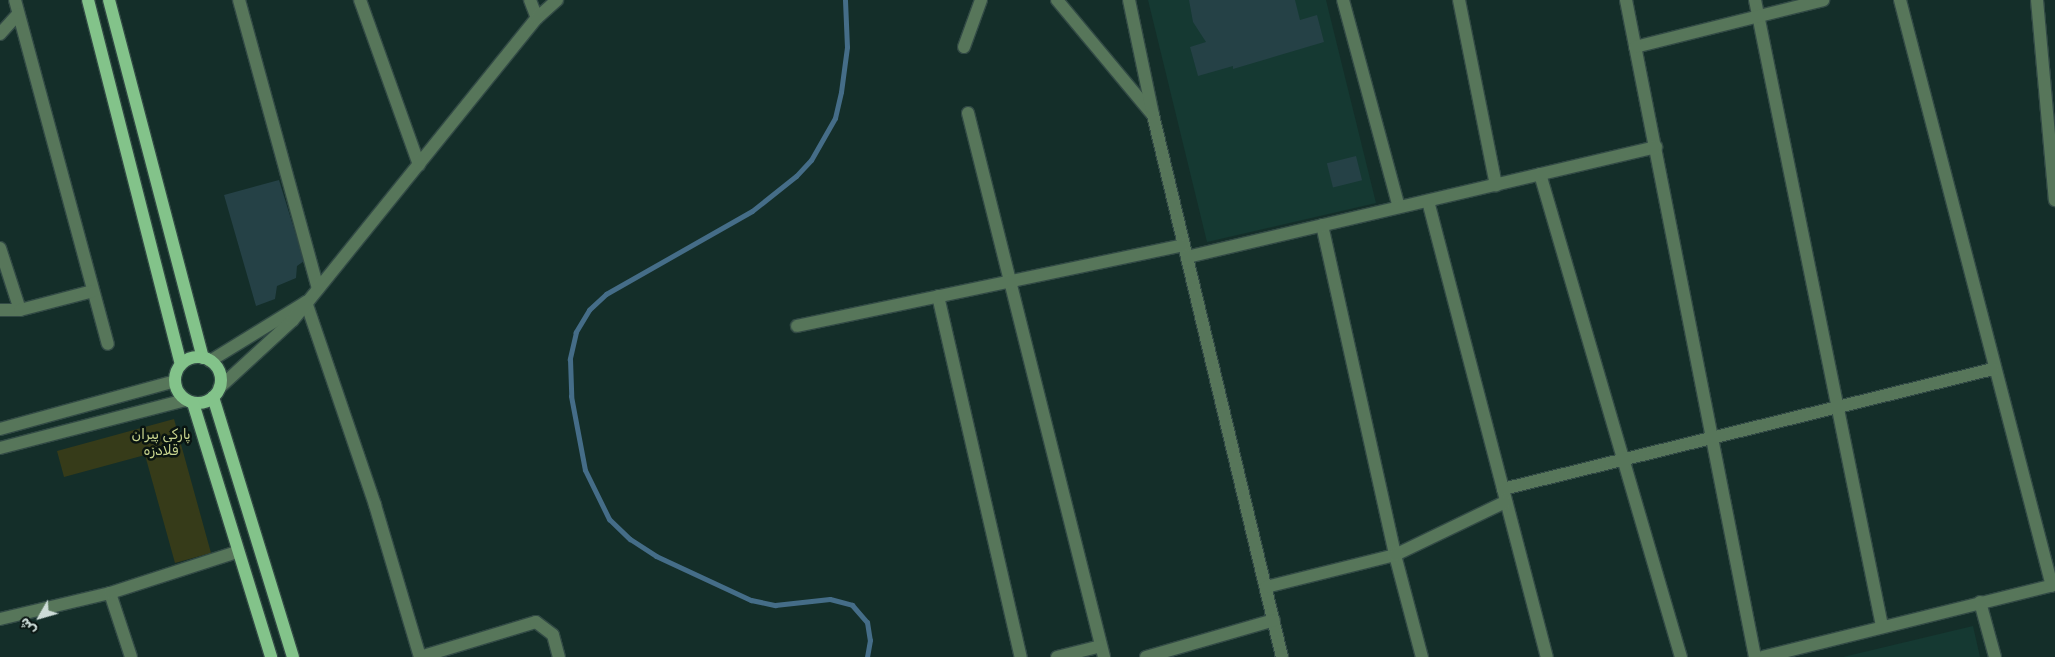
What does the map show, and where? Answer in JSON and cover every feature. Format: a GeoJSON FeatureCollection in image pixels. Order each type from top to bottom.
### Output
{"type":"FeatureCollection","features":[{"type":"Feature","properties":{"kind":"main road"},"geometry":{"type":"LineString","coordinates":[[88,0],[181,364],[174,382],[189,401],[271,657]]}},
{"type":"Feature","properties":{"kind":"main road"},"geometry":{"type":"LineString","coordinates":[[109,0],[207,360],[219,373],[216,393],[293,657]]}},
{"type":"Feature","properties":{"kind":"main road"},"geometry":{"type":"LineString","coordinates":[[181,364],[192,358],[207,360]]}},
{"type":"Feature","properties":{"kind":"main road"},"geometry":{"type":"LineString","coordinates":[[189,401],[204,402],[216,393]]}},
{"type":"Feature","properties":{"kind":"street"},"geometry":{"type":"LineString","coordinates":[[15,0],[108,344]]}},
{"type":"Feature","properties":{"kind":"street"},"geometry":{"type":"LineString","coordinates":[[239,0],[318,288]]}},
{"type":"Feature","properties":{"kind":"street"},"geometry":{"type":"LineString","coordinates":[[360,0],[419,165]]}},
{"type":"Feature","properties":{"kind":"street"},"geometry":{"type":"LineString","coordinates":[[530,0],[537,18]]}},
{"type":"Feature","properties":{"kind":"street"},"geometry":{"type":"LineString","coordinates":[[216,393],[286,328],[537,18],[557,0]]}},
{"type":"Feature","properties":{"kind":"street"},"geometry":{"type":"LineString","coordinates":[[964,46],[981,0]]}},
{"type":"Feature","properties":{"kind":"street"},"geometry":{"type":"LineString","coordinates":[[1057,0],[1153,115]]}},
{"type":"Feature","properties":{"kind":"street"},"geometry":{"type":"LineString","coordinates":[[1129,0],[1153,115],[1282,657]]}},
{"type":"Feature","properties":{"kind":"street"},"geometry":{"type":"LineString","coordinates":[[1343,0],[1399,207]]}},
{"type":"Feature","properties":{"kind":"street"},"geometry":{"type":"LineString","coordinates":[[1459,0],[1496,185]]}},
{"type":"Feature","properties":{"kind":"street"},"geometry":{"type":"LineString","coordinates":[[1626,0],[1755,657]]}},
{"type":"Feature","properties":{"kind":"street"},"geometry":{"type":"LineString","coordinates":[[1755,0],[1882,626]]}},
{"type":"Feature","properties":{"kind":"street"},"geometry":{"type":"LineString","coordinates":[[1635,47],[1823,0]]}},
{"type":"Feature","properties":{"kind":"street"},"geometry":{"type":"LineString","coordinates":[[1763,657],[2053,585],[1993,368],[1900,0]]}},
{"type":"Feature","properties":{"kind":"street"},"geometry":{"type":"LineString","coordinates":[[2036,0],[2052,130],[2055,200]]}},
{"type":"Feature","properties":{"kind":"street"},"geometry":{"type":"LineString","coordinates":[[0,34],[18,14]]}},
{"type":"Feature","properties":{"kind":"street"},"geometry":{"type":"LineString","coordinates":[[968,113],[1008,282],[1102,652],[1057,657]]}},
{"type":"Feature","properties":{"kind":"street"},"geometry":{"type":"LineString","coordinates":[[797,326],[1008,282],[1322,225],[1656,147]]}},
{"type":"Feature","properties":{"kind":"street"},"geometry":{"type":"LineString","coordinates":[[1540,174],[1681,657]]}},
{"type":"Feature","properties":{"kind":"street"},"geometry":{"type":"LineString","coordinates":[[1428,201],[1547,657]]}},
{"type":"Feature","properties":{"kind":"street"},"geometry":{"type":"LineString","coordinates":[[1322,225],[1395,555],[1422,657]]}},
{"type":"Feature","properties":{"kind":"street"},"geometry":{"type":"LineString","coordinates":[[0,248],[20,310]]}},
{"type":"Feature","properties":{"kind":"street"},"geometry":{"type":"LineString","coordinates":[[0,310],[20,310],[93,291]]}},
{"type":"Feature","properties":{"kind":"street"},"geometry":{"type":"LineString","coordinates":[[938,296],[1021,657]]}},
{"type":"Feature","properties":{"kind":"street"},"geometry":{"type":"LineString","coordinates":[[207,360],[306,302]]}},
{"type":"Feature","properties":{"kind":"street"},"geometry":{"type":"LineString","coordinates":[[306,302],[375,505],[420,657],[536,622],[554,635],[559,657]]}},
{"type":"Feature","properties":{"kind":"street"},"geometry":{"type":"LineString","coordinates":[[1503,489],[1624,458],[1837,409],[1993,368]]}},
{"type":"Feature","properties":{"kind":"street"},"geometry":{"type":"LineString","coordinates":[[0,429],[174,382]]}},
{"type":"Feature","properties":{"kind":"street"},"geometry":{"type":"LineString","coordinates":[[0,448],[189,401]]}},
{"type":"Feature","properties":{"kind":"street"},"geometry":{"type":"LineString","coordinates":[[1266,587],[1395,555],[1506,502]]}},
{"type":"Feature","properties":{"kind":"street"},"geometry":{"type":"LineString","coordinates":[[0,619],[110,593],[236,552]]}},
{"type":"Feature","properties":{"kind":"street"},"geometry":{"type":"LineString","coordinates":[[110,593],[131,657]]}},
{"type":"Feature","properties":{"kind":"street"},"geometry":{"type":"LineString","coordinates":[[1980,602],[1995,657]]}},
{"type":"Feature","properties":{"kind":"street"},"geometry":{"type":"LineString","coordinates":[[1146,657],[1274,620]]}},
{"type":"Feature","properties":{"kind":"shaded area"},"geometry":{"type":"Polygon","coordinates":[[[1148,0],[1326,0],[1376,203],[1207,242],[1148,0]]]}},
{"type":"Feature","properties":{"kind":"shaded area"},"geometry":{"type":"Polygon","coordinates":[[[1973,626],[1980,657],[1843,657],[1973,626]]]}},
{"type":"Feature","properties":{"kind":"green space","name":"پارکی پیران قلادزه"},"geometry":{"type":"Polygon","coordinates":[[[174,419],[211,553],[175,563],[145,455],[64,477],[57,451],[174,419]]]}},
{"type":"Feature","properties":{"kind":"building"},"geometry":{"type":"Polygon","coordinates":[[[1189,0],[1295,0],[1300,20],[1317,15],[1324,42],[1233,69],[1233,66],[1198,76],[1190,47],[1206,42],[1193,22],[1189,0]]]}},
{"type":"Feature","properties":{"kind":"building"},"geometry":{"type":"Polygon","coordinates":[[[1356,156],[1362,180],[1333,188],[1327,163],[1356,156]]]}},
{"type":"Feature","properties":{"kind":"building"},"geometry":{"type":"Polygon","coordinates":[[[279,180],[304,261],[297,266],[296,278],[277,286],[275,299],[256,306],[224,195],[279,180]]]}},
{"type":"Feature","properties":{"kind":"waterway"},"geometry":{"type":"LineString","coordinates":[[845,0],[847,47],[841,92],[835,118],[811,160],[796,176],[752,211],[606,294],[589,310],[576,332],[570,359],[571,396],[585,470],[609,519],[630,539],[656,556],[751,600],[775,605],[830,599],[852,605],[867,622],[870,640],[867,657]]}}]}
